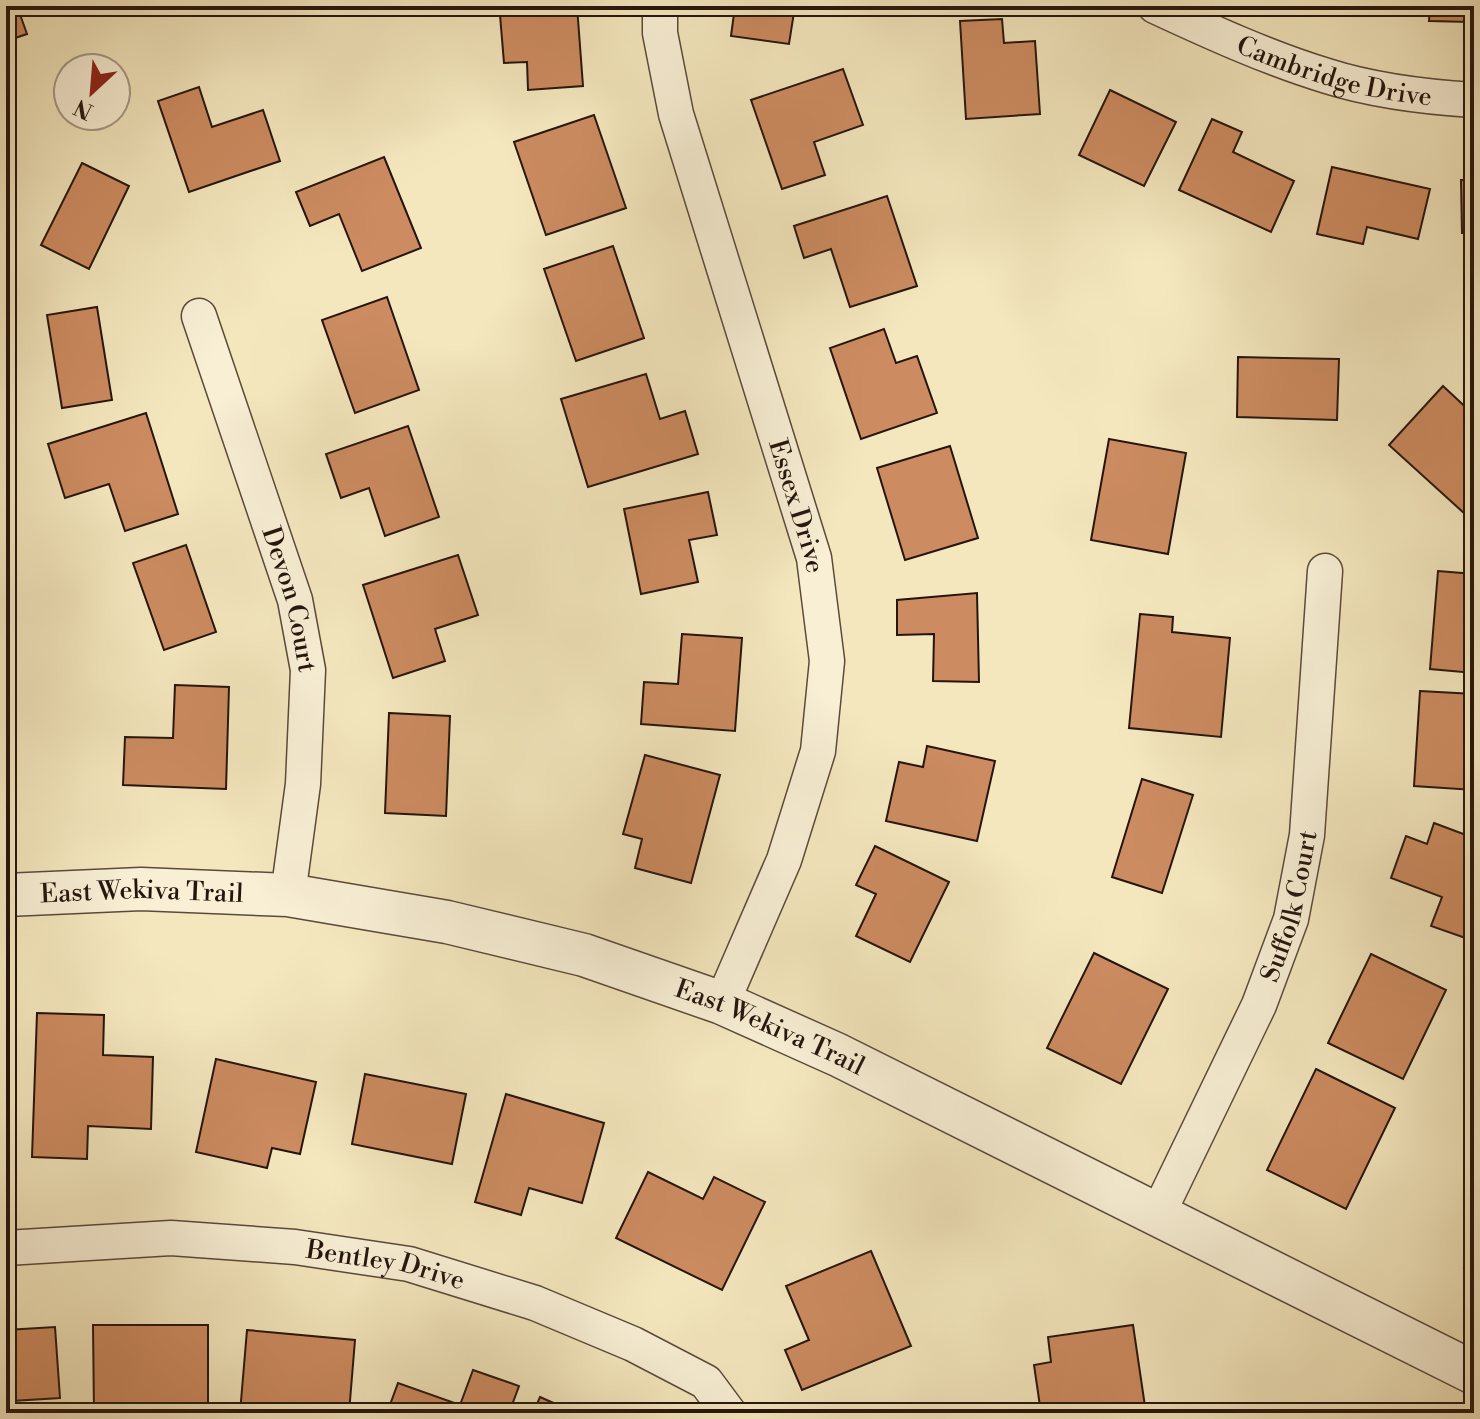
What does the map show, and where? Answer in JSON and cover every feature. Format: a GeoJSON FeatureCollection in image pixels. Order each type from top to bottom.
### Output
{"type":"FeatureCollection","features":[{"type":"Feature","properties":{"kind":"street","name":"Essex Drive"},"geometry":{"type":"LineString","coordinates":[[660,6],[660,33],[676,114],[814,558],[827,661],[818,751],[784,860],[722,1003]]}},
{"type":"Feature","properties":{"kind":"street","name":"Cambridge Drive"},"geometry":{"type":"LineString","coordinates":[[1155,6],[1225,38],[1329,77],[1427,97],[1474,100]]}},
{"type":"Feature","properties":{"kind":"street","name":"Devon Court"},"geometry":{"type":"LineString","coordinates":[[199,316],[295,600],[308,670],[303,784],[288,895]]}},
{"type":"Feature","properties":{"kind":"street","name":"Suffolk Court"},"geometry":{"type":"LineString","coordinates":[[1158,1214],[1259,1005],[1291,919],[1307,835],[1325,571]]}},
{"type":"Feature","properties":{"kind":"street","name":"East Wekiva Trail"},"geometry":{"type":"LineString","coordinates":[[6,895],[141,889],[288,895],[447,922],[568,951],[722,1003],[838,1055],[1474,1373]]}},
{"type":"Feature","properties":{"kind":"street","name":"Bentley Drive"},"geometry":{"type":"LineString","coordinates":[[6,1248],[171,1238],[295,1247],[409,1264],[535,1303],[633,1344],[706,1382],[729,1413]]}},
{"type":"Feature","properties":{"kind":"building"},"geometry":{"type":"Polygon","coordinates":[[[6,6],[17,6],[27,34],[6,41],[6,6]]]}},
{"type":"Feature","properties":{"kind":"building"},"geometry":{"type":"Polygon","coordinates":[[[51,6],[80,6],[54,15],[51,6]]]}},
{"type":"Feature","properties":{"kind":"building"},"geometry":{"type":"Polygon","coordinates":[[[523,6],[577,6],[583,86],[528,90],[527,62],[504,63],[500,15],[523,13],[523,6]]]}},
{"type":"Feature","properties":{"kind":"building"},"geometry":{"type":"Polygon","coordinates":[[[735,6],[795,6],[789,44],[731,36],[735,6]]]}},
{"type":"Feature","properties":{"kind":"building"},"geometry":{"type":"Polygon","coordinates":[[[1430,6],[1471,6],[1470,22],[1429,21],[1430,6]]]}},
{"type":"Feature","properties":{"kind":"building"},"geometry":{"type":"Polygon","coordinates":[[[1002,19],[1004,43],[1035,41],[1040,114],[966,119],[960,21],[1002,19]]]}},
{"type":"Feature","properties":{"kind":"building"},"geometry":{"type":"Polygon","coordinates":[[[843,69],[863,125],[814,142],[825,175],[782,189],[751,100],[843,69]]]}},
{"type":"Feature","properties":{"kind":"building"},"geometry":{"type":"Polygon","coordinates":[[[199,87],[212,127],[263,110],[280,161],[189,192],[158,101],[199,87]]]}},
{"type":"Feature","properties":{"kind":"building"},"geometry":{"type":"Polygon","coordinates":[[[1110,90],[1176,122],[1144,186],[1079,155],[1110,90]]]}},
{"type":"Feature","properties":{"kind":"building"},"geometry":{"type":"Polygon","coordinates":[[[594,115],[626,208],[546,235],[514,142],[594,115]]]}},
{"type":"Feature","properties":{"kind":"building"},"geometry":{"type":"Polygon","coordinates":[[[1212,119],[1242,132],[1233,152],[1294,181],[1271,232],[1179,190],[1212,119]]]}},
{"type":"Feature","properties":{"kind":"building"},"geometry":{"type":"Polygon","coordinates":[[[384,157],[421,248],[362,271],[339,214],[310,226],[296,192],[384,157]]]}},
{"type":"Feature","properties":{"kind":"building"},"geometry":{"type":"Polygon","coordinates":[[[82,163],[129,186],[89,269],[41,245],[82,163]]]}},
{"type":"Feature","properties":{"kind":"building"},"geometry":{"type":"Polygon","coordinates":[[[1332,167],[1430,189],[1418,239],[1367,227],[1363,244],[1317,234],[1332,167]]]}},
{"type":"Feature","properties":{"kind":"building"},"geometry":{"type":"Polygon","coordinates":[[[1461,180],[1474,180],[1474,233],[1462,233],[1461,180]]]}},
{"type":"Feature","properties":{"kind":"building"},"geometry":{"type":"Polygon","coordinates":[[[887,196],[917,286],[850,307],[831,249],[804,258],[794,226],[887,196]]]}},
{"type":"Feature","properties":{"kind":"building"},"geometry":{"type":"Polygon","coordinates":[[[613,246],[644,338],[576,361],[544,269],[613,246]]]}},
{"type":"Feature","properties":{"kind":"building"},"geometry":{"type":"Polygon","coordinates":[[[387,297],[419,390],[355,413],[322,320],[387,297]]]}},
{"type":"Feature","properties":{"kind":"building"},"geometry":{"type":"Polygon","coordinates":[[[97,307],[112,400],[62,408],[47,315],[97,307]]]}},
{"type":"Feature","properties":{"kind":"building"},"geometry":{"type":"Polygon","coordinates":[[[884,329],[896,363],[917,356],[937,413],[861,439],[830,348],[884,329]]]}},
{"type":"Feature","properties":{"kind":"building"},"geometry":{"type":"Polygon","coordinates":[[[1238,357],[1339,359],[1337,420],[1237,417],[1238,357]]]}},
{"type":"Feature","properties":{"kind":"building"},"geometry":{"type":"Polygon","coordinates":[[[646,374],[660,419],[685,411],[698,454],[588,487],[561,399],[646,374]]]}},
{"type":"Feature","properties":{"kind":"building"},"geometry":{"type":"Polygon","coordinates":[[[1443,386],[1474,415],[1474,504],[1465,514],[1389,445],[1443,386]]]}},
{"type":"Feature","properties":{"kind":"building"},"geometry":{"type":"Polygon","coordinates":[[[146,413],[178,514],[125,531],[109,484],[65,498],[48,444],[146,413]]]}},
{"type":"Feature","properties":{"kind":"building"},"geometry":{"type":"Polygon","coordinates":[[[408,426],[439,517],[385,536],[369,488],[341,498],[326,454],[408,426]]]}},
{"type":"Feature","properties":{"kind":"building"},"geometry":{"type":"Polygon","coordinates":[[[1109,439],[1186,453],[1168,554],[1091,540],[1109,439]]]}},
{"type":"Feature","properties":{"kind":"building"},"geometry":{"type":"Polygon","coordinates":[[[950,446],[978,538],[905,560],[877,468],[950,446]]]}},
{"type":"Feature","properties":{"kind":"building"},"geometry":{"type":"Polygon","coordinates":[[[708,492],[717,535],[689,540],[698,582],[641,594],[624,509],[708,492]]]}},
{"type":"Feature","properties":{"kind":"building"},"geometry":{"type":"Polygon","coordinates":[[[186,545],[216,632],[164,650],[133,563],[186,545]]]}},
{"type":"Feature","properties":{"kind":"building"},"geometry":{"type":"Polygon","coordinates":[[[458,555],[478,615],[435,629],[445,661],[393,678],[363,585],[458,555]]]}},
{"type":"Feature","properties":{"kind":"building"},"geometry":{"type":"Polygon","coordinates":[[[1438,571],[1474,574],[1474,673],[1430,669],[1438,571]]]}},
{"type":"Feature","properties":{"kind":"building"},"geometry":{"type":"Polygon","coordinates":[[[977,593],[979,682],[933,681],[934,634],[897,635],[897,600],[977,593]]]}},
{"type":"Feature","properties":{"kind":"building"},"geometry":{"type":"Polygon","coordinates":[[[1140,614],[1173,617],[1172,632],[1230,638],[1221,737],[1129,728],[1140,614]]]}},
{"type":"Feature","properties":{"kind":"building"},"geometry":{"type":"Polygon","coordinates":[[[682,634],[742,638],[735,731],[641,724],[644,682],[678,684],[682,634]]]}},
{"type":"Feature","properties":{"kind":"building"},"geometry":{"type":"Polygon","coordinates":[[[175,685],[229,687],[226,789],[123,785],[125,737],[173,738],[175,685]]]}},
{"type":"Feature","properties":{"kind":"building"},"geometry":{"type":"Polygon","coordinates":[[[1420,691],[1474,694],[1474,790],[1414,786],[1420,691]]]}},
{"type":"Feature","properties":{"kind":"building"},"geometry":{"type":"Polygon","coordinates":[[[389,713],[450,716],[446,816],[385,813],[389,713]]]}},
{"type":"Feature","properties":{"kind":"building"},"geometry":{"type":"Polygon","coordinates":[[[927,746],[995,761],[977,841],[886,821],[899,762],[923,767],[927,746]]]}},
{"type":"Feature","properties":{"kind":"building"},"geometry":{"type":"Polygon","coordinates":[[[6,747],[12,764],[6,766],[6,747]]]}},
{"type":"Feature","properties":{"kind":"building"},"geometry":{"type":"Polygon","coordinates":[[[645,755],[720,775],[691,883],[635,868],[642,839],[623,834],[645,755]]]}},
{"type":"Feature","properties":{"kind":"building"},"geometry":{"type":"Polygon","coordinates":[[[1142,779],[1193,795],[1162,893],[1112,877],[1142,779]]]}},
{"type":"Feature","properties":{"kind":"building"},"geometry":{"type":"Polygon","coordinates":[[[1434,823],[1474,838],[1474,941],[1431,926],[1442,897],[1391,878],[1406,836],[1427,844],[1434,823]]]}},
{"type":"Feature","properties":{"kind":"building"},"geometry":{"type":"Polygon","coordinates":[[[875,846],[949,882],[910,962],[856,936],[876,894],[856,885],[875,846]]]}},
{"type":"Feature","properties":{"kind":"building"},"geometry":{"type":"Polygon","coordinates":[[[1094,953],[1168,989],[1121,1084],[1047,1048],[1094,953]]]}},
{"type":"Feature","properties":{"kind":"building"},"geometry":{"type":"Polygon","coordinates":[[[1371,954],[1446,990],[1403,1079],[1328,1043],[1371,954]]]}},
{"type":"Feature","properties":{"kind":"building"},"geometry":{"type":"Polygon","coordinates":[[[37,1013],[104,1015],[103,1055],[153,1057],[151,1129],[88,1126],[87,1159],[32,1157],[37,1013]]]}},
{"type":"Feature","properties":{"kind":"building"},"geometry":{"type":"Polygon","coordinates":[[[216,1059],[316,1082],[300,1154],[272,1148],[267,1168],[196,1152],[216,1059]]]}},
{"type":"Feature","properties":{"kind":"building"},"geometry":{"type":"Polygon","coordinates":[[[1316,1069],[1395,1108],[1346,1209],[1267,1170],[1316,1069]]]}},
{"type":"Feature","properties":{"kind":"building"},"geometry":{"type":"Polygon","coordinates":[[[365,1074],[466,1094],[452,1164],[352,1144],[365,1074]]]}},
{"type":"Feature","properties":{"kind":"building"},"geometry":{"type":"Polygon","coordinates":[[[506,1094],[604,1123],[582,1203],[529,1188],[521,1215],[475,1202],[506,1094]]]}},
{"type":"Feature","properties":{"kind":"building"},"geometry":{"type":"Polygon","coordinates":[[[648,1172],[703,1199],[714,1177],[765,1202],[722,1290],[616,1238],[648,1172]]]}},
{"type":"Feature","properties":{"kind":"building"},"geometry":{"type":"Polygon","coordinates":[[[1474,1248],[1474,1273],[1464,1268],[1474,1248]]]}},
{"type":"Feature","properties":{"kind":"building"},"geometry":{"type":"Polygon","coordinates":[[[871,1251],[911,1346],[802,1390],[785,1350],[809,1340],[786,1286],[871,1251]]]}},
{"type":"Feature","properties":{"kind":"building"},"geometry":{"type":"Polygon","coordinates":[[[93,1325],[208,1325],[208,1406],[160,1405],[160,1413],[94,1413],[93,1325]]]}},
{"type":"Feature","properties":{"kind":"building"},"geometry":{"type":"Polygon","coordinates":[[[1133,1325],[1146,1413],[1041,1413],[1034,1365],[1051,1362],[1048,1337],[1133,1325]]]}},
{"type":"Feature","properties":{"kind":"building"},"geometry":{"type":"Polygon","coordinates":[[[55,1327],[60,1398],[12,1401],[13,1413],[6,1413],[6,1330],[55,1327]]]}},
{"type":"Feature","properties":{"kind":"building"},"geometry":{"type":"Polygon","coordinates":[[[247,1330],[355,1340],[349,1413],[240,1413],[247,1330]]]}},
{"type":"Feature","properties":{"kind":"building"},"geometry":{"type":"Polygon","coordinates":[[[473,1370],[519,1386],[509,1413],[387,1413],[398,1383],[460,1405],[473,1370]]]}},
{"type":"Feature","properties":{"kind":"building"},"geometry":{"type":"Polygon","coordinates":[[[540,1397],[576,1413],[533,1413],[540,1397]]]}}]}
